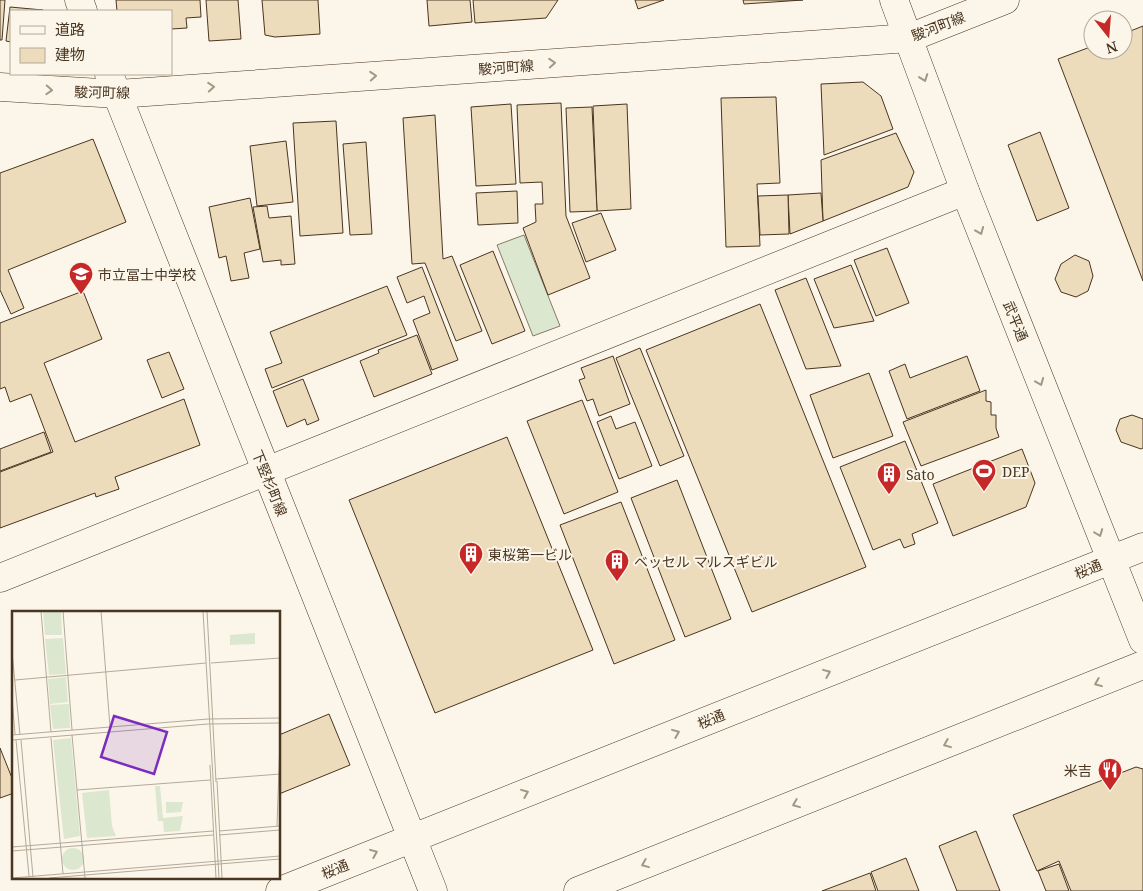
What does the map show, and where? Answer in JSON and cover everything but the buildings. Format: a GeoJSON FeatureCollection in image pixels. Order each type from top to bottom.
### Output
{"type":"FeatureCollection","features":[{"type":"Feature","properties":{"kind":"main road","name":"武平通"},"geometry":{"type":"LineString","coordinates":[[894,0],[965,191],[1143,640]]}},
{"type":"Feature","properties":{"kind":"main road","name":"駿河町線"},"geometry":{"type":"LineString","coordinates":[[0,87],[114,84],[909,38],[1005,0]]}},
{"type":"Feature","properties":{"kind":"main road","name":"下竪杉町線"},"geometry":{"type":"LineString","coordinates":[[114,84],[266,473],[433,891]]}},
{"type":"Feature","properties":{"kind":"main road"},"geometry":{"type":"LineString","coordinates":[[0,578],[266,473],[965,191]]}},
{"type":"Feature","properties":{"kind":"main road","name":"桜通"},"geometry":{"type":"LineString","coordinates":[[280,891],[1143,547]]}},
{"type":"Feature","properties":{"kind":"main road"},"geometry":{"type":"LineString","coordinates":[[578,891],[1143,665]]}},
{"type":"Feature","properties":{"kind":"green space"},"geometry":{"type":"Polygon","coordinates":[[[524,235],[560,326],[533,336],[497,245],[524,235]]]}},
{"type":"Feature","properties":{"kind":"place","name":"市立冨士中学校"},"geometry":{"type":"Point","coordinates":[81,295]}},
{"type":"Feature","properties":{"kind":"place","name":"DEP"},"geometry":{"type":"Point","coordinates":[984,492]}},
{"type":"Feature","properties":{"kind":"place","name":"Sato"},"geometry":{"type":"Point","coordinates":[889,495]}},
{"type":"Feature","properties":{"kind":"place","name":"東桜第一ビル"},"geometry":{"type":"Point","coordinates":[471,575]}},
{"type":"Feature","properties":{"kind":"place","name":"ベッセル マルスギビル"},"geometry":{"type":"Point","coordinates":[617,582]}},
{"type":"Feature","properties":{"kind":"place","name":"米吉"},"geometry":{"type":"Point","coordinates":[1110,791]}}]}
